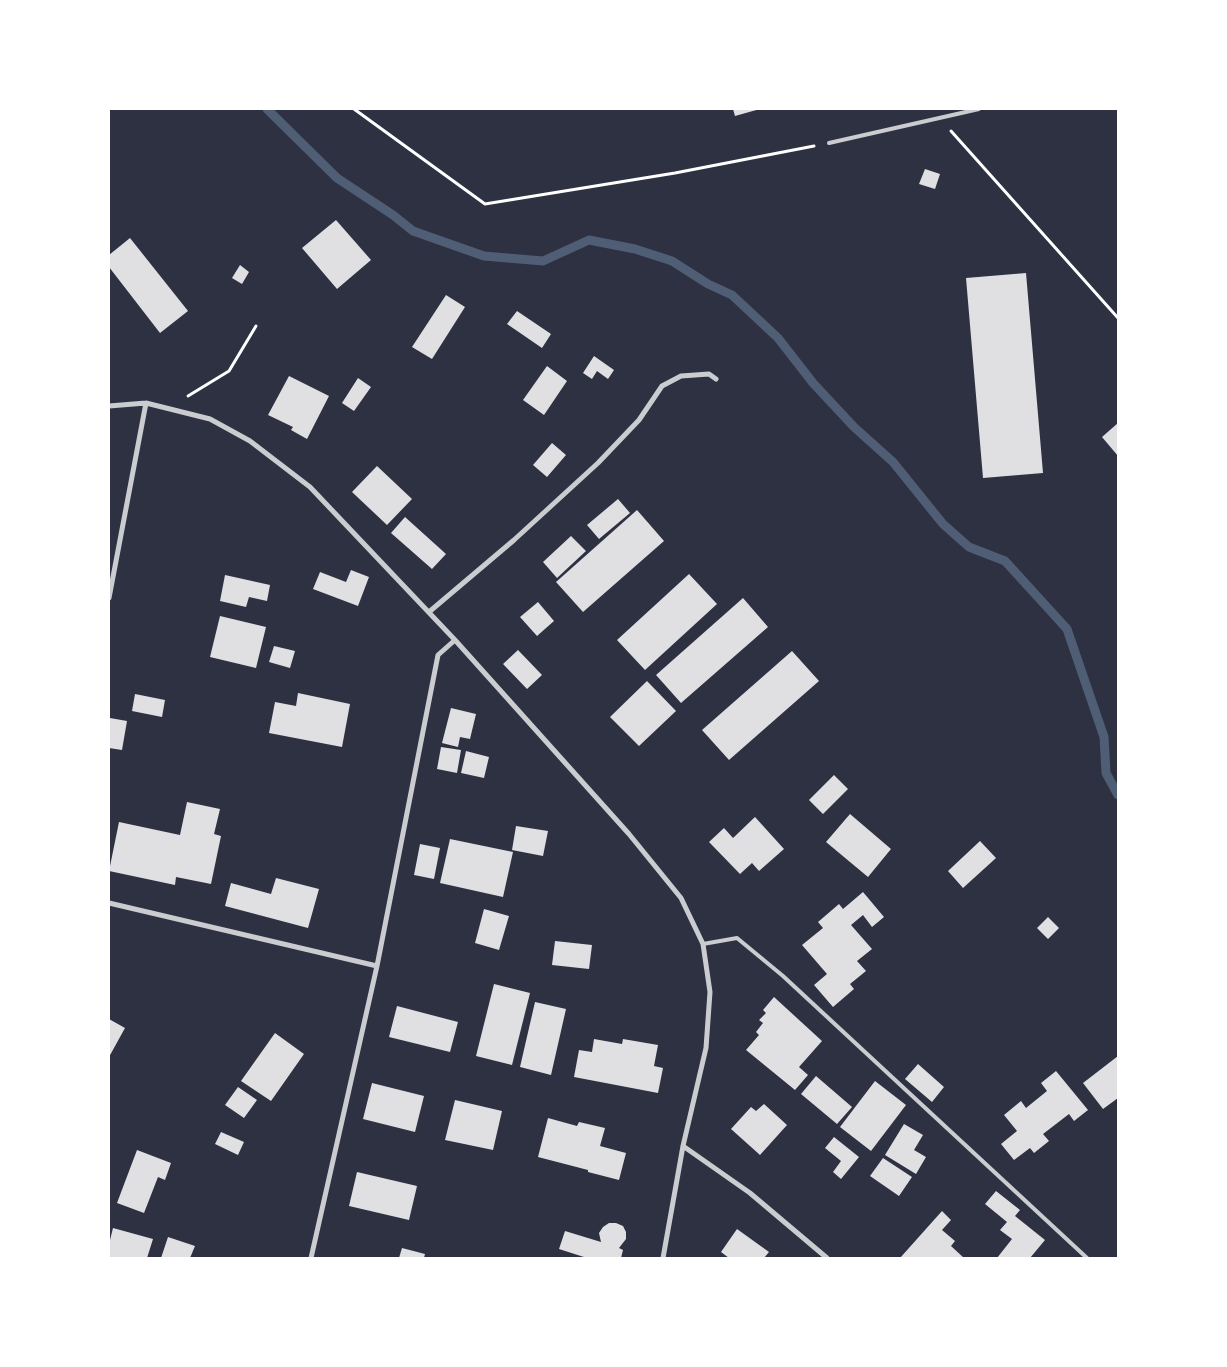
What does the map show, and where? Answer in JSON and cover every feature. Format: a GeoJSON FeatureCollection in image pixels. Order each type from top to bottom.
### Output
{"type":"FeatureCollection","features":[{"type":"Feature","properties":{"kind":"street"},"geometry":{"type":"LineString","coordinates":[[429,612],[514,540],[598,463],[639,420],[662,386],[681,376],[709,374],[716,379]]}},
{"type":"Feature","properties":{"kind":"street"},"geometry":{"type":"LineString","coordinates":[[109,598],[146,403]]}},
{"type":"Feature","properties":{"kind":"street"},"geometry":{"type":"LineString","coordinates":[[109,406],[146,403],[210,419],[250,441],[310,487],[455,640],[629,834],[681,898],[703,944],[710,992],[706,1048],[683,1146],[663,1258]]}},
{"type":"Feature","properties":{"kind":"street"},"geometry":{"type":"LineString","coordinates":[[311,1258],[377,966],[438,655],[455,640]]}},
{"type":"Feature","properties":{"kind":"street"},"geometry":{"type":"LineString","coordinates":[[109,903],[377,966]]}},
{"type":"Feature","properties":{"kind":"street"},"geometry":{"type":"LineString","coordinates":[[683,1146],[750,1193],[827,1258]]}},
{"type":"Feature","properties":{"kind":"lane"},"geometry":{"type":"LineString","coordinates":[[829,143],[979,109]]}},
{"type":"Feature","properties":{"kind":"lane"},"geometry":{"type":"LineString","coordinates":[[703,944],[737,938],[768,963],[1087,1258]]}},
{"type":"Feature","properties":{"kind":"path"},"geometry":{"type":"LineString","coordinates":[[354,109],[485,204],[675,173],[829,143]]}},
{"type":"Feature","properties":{"kind":"path"},"geometry":{"type":"LineString","coordinates":[[939,118],[1118,318]]}},
{"type":"Feature","properties":{"kind":"path"},"geometry":{"type":"LineString","coordinates":[[176,411],[190,394],[229,371],[256,326]]}},
{"type":"Feature","properties":{"kind":"building"},"geometry":{"type":"Polygon","coordinates":[[[733,109],[760,109],[735,116],[733,109]]]}},
{"type":"Feature","properties":{"kind":"building"},"geometry":{"type":"Polygon","coordinates":[[[925,169],[940,174],[935,189],[919,184],[925,169]]]}},
{"type":"Feature","properties":{"kind":"building"},"geometry":{"type":"Polygon","coordinates":[[[336,220],[371,260],[337,289],[302,248],[336,220]]]}},
{"type":"Feature","properties":{"kind":"building"},"geometry":{"type":"Polygon","coordinates":[[[130,238],[188,311],[160,333],[109,267],[109,255],[130,238]]]}},
{"type":"Feature","properties":{"kind":"building"},"geometry":{"type":"Polygon","coordinates":[[[240,265],[249,272],[242,284],[232,278],[240,265]]]}},
{"type":"Feature","properties":{"kind":"building"},"geometry":{"type":"Polygon","coordinates":[[[1026,273],[1043,473],[983,478],[966,278],[1026,273]]]}},
{"type":"Feature","properties":{"kind":"building"},"geometry":{"type":"Polygon","coordinates":[[[446,295],[465,307],[432,359],[412,347],[446,295]]]}},
{"type":"Feature","properties":{"kind":"building"},"geometry":{"type":"Polygon","coordinates":[[[517,311],[551,334],[542,348],[507,324],[517,311]]]}},
{"type":"Feature","properties":{"kind":"building"},"geometry":{"type":"Polygon","coordinates":[[[594,356],[614,370],[608,379],[597,371],[592,379],[583,373],[594,356]]]}},
{"type":"Feature","properties":{"kind":"building"},"geometry":{"type":"Polygon","coordinates":[[[547,366],[567,381],[544,415],[523,400],[547,366]]]}},
{"type":"Feature","properties":{"kind":"building"},"geometry":{"type":"Polygon","coordinates":[[[289,376],[329,396],[307,439],[291,430],[293,427],[268,415],[289,376]]]}},
{"type":"Feature","properties":{"kind":"building"},"geometry":{"type":"Polygon","coordinates":[[[358,378],[371,387],[354,411],[342,403],[358,378]]]}},
{"type":"Feature","properties":{"kind":"building"},"geometry":{"type":"Polygon","coordinates":[[[1118,423],[1118,456],[1102,437],[1118,423]]]}},
{"type":"Feature","properties":{"kind":"building"},"geometry":{"type":"Polygon","coordinates":[[[552,443],[566,455],[547,477],[533,465],[552,443]]]}},
{"type":"Feature","properties":{"kind":"building"},"geometry":{"type":"Polygon","coordinates":[[[377,466],[412,499],[387,525],[352,492],[377,466]]]}},
{"type":"Feature","properties":{"kind":"building"},"geometry":{"type":"Polygon","coordinates":[[[618,499],[630,513],[599,539],[587,525],[618,499]]]}},
{"type":"Feature","properties":{"kind":"building"},"geometry":{"type":"Polygon","coordinates":[[[637,510],[664,541],[583,612],[556,582],[637,510]]]}},
{"type":"Feature","properties":{"kind":"building"},"geometry":{"type":"Polygon","coordinates":[[[405,517],[446,554],[432,569],[391,533],[405,517]]]}},
{"type":"Feature","properties":{"kind":"building"},"geometry":{"type":"Polygon","coordinates":[[[571,536],[586,551],[557,578],[543,562],[571,536]]]}},
{"type":"Feature","properties":{"kind":"building"},"geometry":{"type":"Polygon","coordinates":[[[351,570],[369,577],[358,606],[313,589],[320,572],[346,582],[351,570]]]}},
{"type":"Feature","properties":{"kind":"building"},"geometry":{"type":"Polygon","coordinates":[[[689,574],[717,604],[645,670],[617,640],[689,574]]]}},
{"type":"Feature","properties":{"kind":"building"},"geometry":{"type":"Polygon","coordinates":[[[225,575],[270,585],[267,601],[249,597],[246,607],[220,601],[225,575]]]}},
{"type":"Feature","properties":{"kind":"building"},"geometry":{"type":"Polygon","coordinates":[[[743,598],[768,627],[681,703],[656,675],[743,598]]]}},
{"type":"Feature","properties":{"kind":"building"},"geometry":{"type":"Polygon","coordinates":[[[538,602],[554,621],[537,636],[520,617],[538,602]]]}},
{"type":"Feature","properties":{"kind":"building"},"geometry":{"type":"Polygon","coordinates":[[[220,616],[266,627],[256,668],[210,657],[220,616]]]}},
{"type":"Feature","properties":{"kind":"building"},"geometry":{"type":"Polygon","coordinates":[[[274,646],[295,651],[290,668],[269,662],[274,646]]]}},
{"type":"Feature","properties":{"kind":"building"},"geometry":{"type":"Polygon","coordinates":[[[518,650],[542,675],[527,689],[503,664],[518,650]]]}},
{"type":"Feature","properties":{"kind":"building"},"geometry":{"type":"Polygon","coordinates":[[[792,651],[819,681],[729,760],[702,730],[792,651]]]}},
{"type":"Feature","properties":{"kind":"building"},"geometry":{"type":"Polygon","coordinates":[[[647,681],[676,711],[639,746],[610,717],[647,681]]]}},
{"type":"Feature","properties":{"kind":"building"},"geometry":{"type":"Polygon","coordinates":[[[298,693],[350,704],[342,747],[269,733],[275,702],[296,706],[298,693]]]}},
{"type":"Feature","properties":{"kind":"building"},"geometry":{"type":"Polygon","coordinates":[[[135,694],[165,700],[162,717],[132,711],[135,694]]]}},
{"type":"Feature","properties":{"kind":"building"},"geometry":{"type":"Polygon","coordinates":[[[451,708],[476,714],[470,739],[460,737],[458,747],[442,743],[451,708]]]}},
{"type":"Feature","properties":{"kind":"building"},"geometry":{"type":"Polygon","coordinates":[[[110,718],[127,721],[122,750],[109,748],[110,718]]]}},
{"type":"Feature","properties":{"kind":"building"},"geometry":{"type":"Polygon","coordinates":[[[441,747],[461,750],[457,773],[437,769],[441,747]]]}},
{"type":"Feature","properties":{"kind":"building"},"geometry":{"type":"Polygon","coordinates":[[[466,751],[489,757],[484,778],[461,773],[466,751]]]}},
{"type":"Feature","properties":{"kind":"building"},"geometry":{"type":"Polygon","coordinates":[[[834,775],[848,789],[823,814],[809,800],[834,775]]]}},
{"type":"Feature","properties":{"kind":"building"},"geometry":{"type":"Polygon","coordinates":[[[187,802],[220,809],[214,834],[221,836],[211,884],[176,877],[175,885],[109,871],[119,822],[180,835],[187,802]]]}},
{"type":"Feature","properties":{"kind":"building"},"geometry":{"type":"Polygon","coordinates":[[[850,814],[891,849],[868,877],[826,842],[850,814]]]}},
{"type":"Feature","properties":{"kind":"building"},"geometry":{"type":"Polygon","coordinates":[[[755,817],[784,849],[759,871],[752,863],[740,874],[709,842],[724,828],[733,838],[755,817]]]}},
{"type":"Feature","properties":{"kind":"building"},"geometry":{"type":"Polygon","coordinates":[[[516,826],[548,831],[543,856],[512,850],[516,826]]]}},
{"type":"Feature","properties":{"kind":"building"},"geometry":{"type":"Polygon","coordinates":[[[450,839],[513,852],[503,897],[440,883],[450,839]]]}},
{"type":"Feature","properties":{"kind":"building"},"geometry":{"type":"Polygon","coordinates":[[[980,841],[996,858],[963,888],[948,871],[980,841]]]}},
{"type":"Feature","properties":{"kind":"building"},"geometry":{"type":"Polygon","coordinates":[[[420,844],[440,848],[434,879],[414,875],[420,844]]]}},
{"type":"Feature","properties":{"kind":"building"},"geometry":{"type":"Polygon","coordinates":[[[276,878],[319,889],[308,928],[225,906],[231,883],[271,894],[276,878]]]}},
{"type":"Feature","properties":{"kind":"building"},"geometry":{"type":"Polygon","coordinates":[[[863,892],[884,917],[872,927],[863,915],[851,925],[872,949],[857,961],[866,971],[850,984],[854,989],[833,1007],[814,985],[827,974],[802,945],[823,928],[818,922],[839,904],[843,909],[863,892]]]}},
{"type":"Feature","properties":{"kind":"building"},"geometry":{"type":"Polygon","coordinates":[[[484,909],[509,916],[499,950],[475,943],[484,909]]]}},
{"type":"Feature","properties":{"kind":"building"},"geometry":{"type":"Polygon","coordinates":[[[1048,917],[1059,928],[1048,939],[1037,928],[1048,917]]]}},
{"type":"Feature","properties":{"kind":"building"},"geometry":{"type":"Polygon","coordinates":[[[555,941],[592,945],[589,969],[552,965],[555,941]]]}},
{"type":"Feature","properties":{"kind":"building"},"geometry":{"type":"Polygon","coordinates":[[[494,984],[530,993],[512,1065],[476,1056],[494,984]]]}},
{"type":"Feature","properties":{"kind":"building"},"geometry":{"type":"Polygon","coordinates":[[[774,997],[822,1041],[799,1067],[808,1075],[795,1090],[746,1050],[759,1035],[756,1032],[763,1023],[759,1020],[766,1013],[763,1010],[774,997]]]}},
{"type":"Feature","properties":{"kind":"building"},"geometry":{"type":"Polygon","coordinates":[[[535,1002],[566,1009],[551,1075],[520,1067],[535,1002]]]}},
{"type":"Feature","properties":{"kind":"building"},"geometry":{"type":"Polygon","coordinates":[[[397,1006],[458,1022],[450,1052],[389,1037],[397,1006]]]}},
{"type":"Feature","properties":{"kind":"building"},"geometry":{"type":"Polygon","coordinates":[[[109,1019],[125,1028],[109,1057],[109,1019]]]}},
{"type":"Feature","properties":{"kind":"building"},"geometry":{"type":"Polygon","coordinates":[[[275,1033],[304,1054],[271,1101],[241,1081],[275,1033]]]}},
{"type":"Feature","properties":{"kind":"building"},"geometry":{"type":"Polygon","coordinates":[[[594,1039],[622,1044],[623,1039],[658,1045],[654,1066],[663,1068],[658,1093],[574,1077],[579,1050],[592,1052],[594,1039]]]}},
{"type":"Feature","properties":{"kind":"building"},"geometry":{"type":"Polygon","coordinates":[[[1118,1056],[1118,1098],[1103,1109],[1083,1083],[1118,1056]]]}},
{"type":"Feature","properties":{"kind":"building"},"geometry":{"type":"Polygon","coordinates":[[[918,1064],[944,1087],[932,1102],[905,1079],[918,1064]]]}},
{"type":"Feature","properties":{"kind":"building"},"geometry":{"type":"Polygon","coordinates":[[[1056,1071],[1088,1110],[1074,1121],[1069,1114],[1043,1134],[1049,1141],[1034,1153],[1030,1148],[1014,1160],[1001,1144],[1017,1131],[1004,1115],[1021,1101],[1026,1108],[1047,1091],[1041,1083],[1056,1071]]]}},
{"type":"Feature","properties":{"kind":"building"},"geometry":{"type":"Polygon","coordinates":[[[816,1076],[852,1107],[837,1124],[801,1094],[816,1076]]]}},
{"type":"Feature","properties":{"kind":"building"},"geometry":{"type":"Polygon","coordinates":[[[875,1081],[906,1105],[871,1151],[840,1127],[875,1081]]]}},
{"type":"Feature","properties":{"kind":"building"},"geometry":{"type":"Polygon","coordinates":[[[372,1083],[424,1096],[415,1132],[363,1119],[372,1083]]]}},
{"type":"Feature","properties":{"kind":"building"},"geometry":{"type":"Polygon","coordinates":[[[238,1087],[257,1100],[244,1118],[225,1105],[238,1087]]]}},
{"type":"Feature","properties":{"kind":"building"},"geometry":{"type":"Polygon","coordinates":[[[455,1100],[502,1111],[493,1150],[445,1140],[455,1100]]]}},
{"type":"Feature","properties":{"kind":"building"},"geometry":{"type":"Polygon","coordinates":[[[764,1104],[787,1125],[760,1155],[731,1129],[751,1107],[756,1111],[764,1104]]]}},
{"type":"Feature","properties":{"kind":"building"},"geometry":{"type":"Polygon","coordinates":[[[548,1118],[577,1126],[579,1122],[605,1128],[600,1146],[626,1153],[619,1180],[538,1157],[548,1118]]]}},
{"type":"Feature","properties":{"kind":"building"},"geometry":{"type":"Polygon","coordinates":[[[904,1124],[923,1135],[914,1150],[926,1157],[916,1174],[885,1155],[904,1124]]]}},
{"type":"Feature","properties":{"kind":"building"},"geometry":{"type":"Polygon","coordinates":[[[221,1132],[244,1142],[238,1155],[215,1144],[221,1132]]]}},
{"type":"Feature","properties":{"kind":"building"},"geometry":{"type":"Polygon","coordinates":[[[834,1137],[859,1157],[841,1179],[833,1172],[841,1161],[825,1148],[834,1137]]]}},
{"type":"Feature","properties":{"kind":"building"},"geometry":{"type":"Polygon","coordinates":[[[137,1150],[171,1163],[165,1180],[158,1177],[144,1213],[117,1203],[137,1150]]]}},
{"type":"Feature","properties":{"kind":"building"},"geometry":{"type":"Polygon","coordinates":[[[883,1158],[912,1177],[899,1196],[870,1176],[883,1158]]]}},
{"type":"Feature","properties":{"kind":"building"},"geometry":{"type":"Polygon","coordinates":[[[357,1172],[417,1186],[409,1220],[349,1206],[357,1172]]]}},
{"type":"Feature","properties":{"kind":"building"},"geometry":{"type":"Polygon","coordinates":[[[996,1191],[1020,1210],[1015,1216],[1045,1240],[1030,1258],[997,1258],[1012,1239],[1000,1230],[1007,1222],[985,1204],[996,1191]]]}},
{"type":"Feature","properties":{"kind":"building"},"geometry":{"type":"Polygon","coordinates":[[[942,1211],[951,1220],[942,1230],[955,1241],[951,1246],[964,1258],[900,1258],[942,1211]]]}},
{"type":"Feature","properties":{"kind":"building"},"geometry":{"type":"Polygon","coordinates":[[[609,1223],[623,1226],[626,1232],[626,1239],[619,1248],[623,1250],[621,1258],[587,1258],[559,1249],[565,1231],[601,1242],[599,1233],[609,1223]]]}},
{"type":"Feature","properties":{"kind":"building"},"geometry":{"type":"Polygon","coordinates":[[[113,1228],[153,1239],[147,1258],[109,1258],[109,1244],[113,1228]]]}},
{"type":"Feature","properties":{"kind":"building"},"geometry":{"type":"Polygon","coordinates":[[[737,1229],[769,1252],[764,1258],[729,1258],[721,1252],[737,1229]]]}},
{"type":"Feature","properties":{"kind":"building"},"geometry":{"type":"Polygon","coordinates":[[[168,1237],[195,1246],[190,1258],[161,1258],[168,1237]]]}},
{"type":"Feature","properties":{"kind":"building"},"geometry":{"type":"Polygon","coordinates":[[[402,1248],[425,1254],[424,1258],[399,1258],[402,1248]]]}},
{"type":"Feature","properties":{"kind":"waterway"},"geometry":{"type":"LineString","coordinates":[[267,109],[337,178],[393,215],[413,231],[484,256],[543,261],[589,240],[635,249],[672,261],[708,284],[732,295],[778,338],[813,383],[854,427],[893,462],[943,524],[969,547],[1005,561],[1067,629],[1104,737],[1106,773],[1118,795]]}}]}
